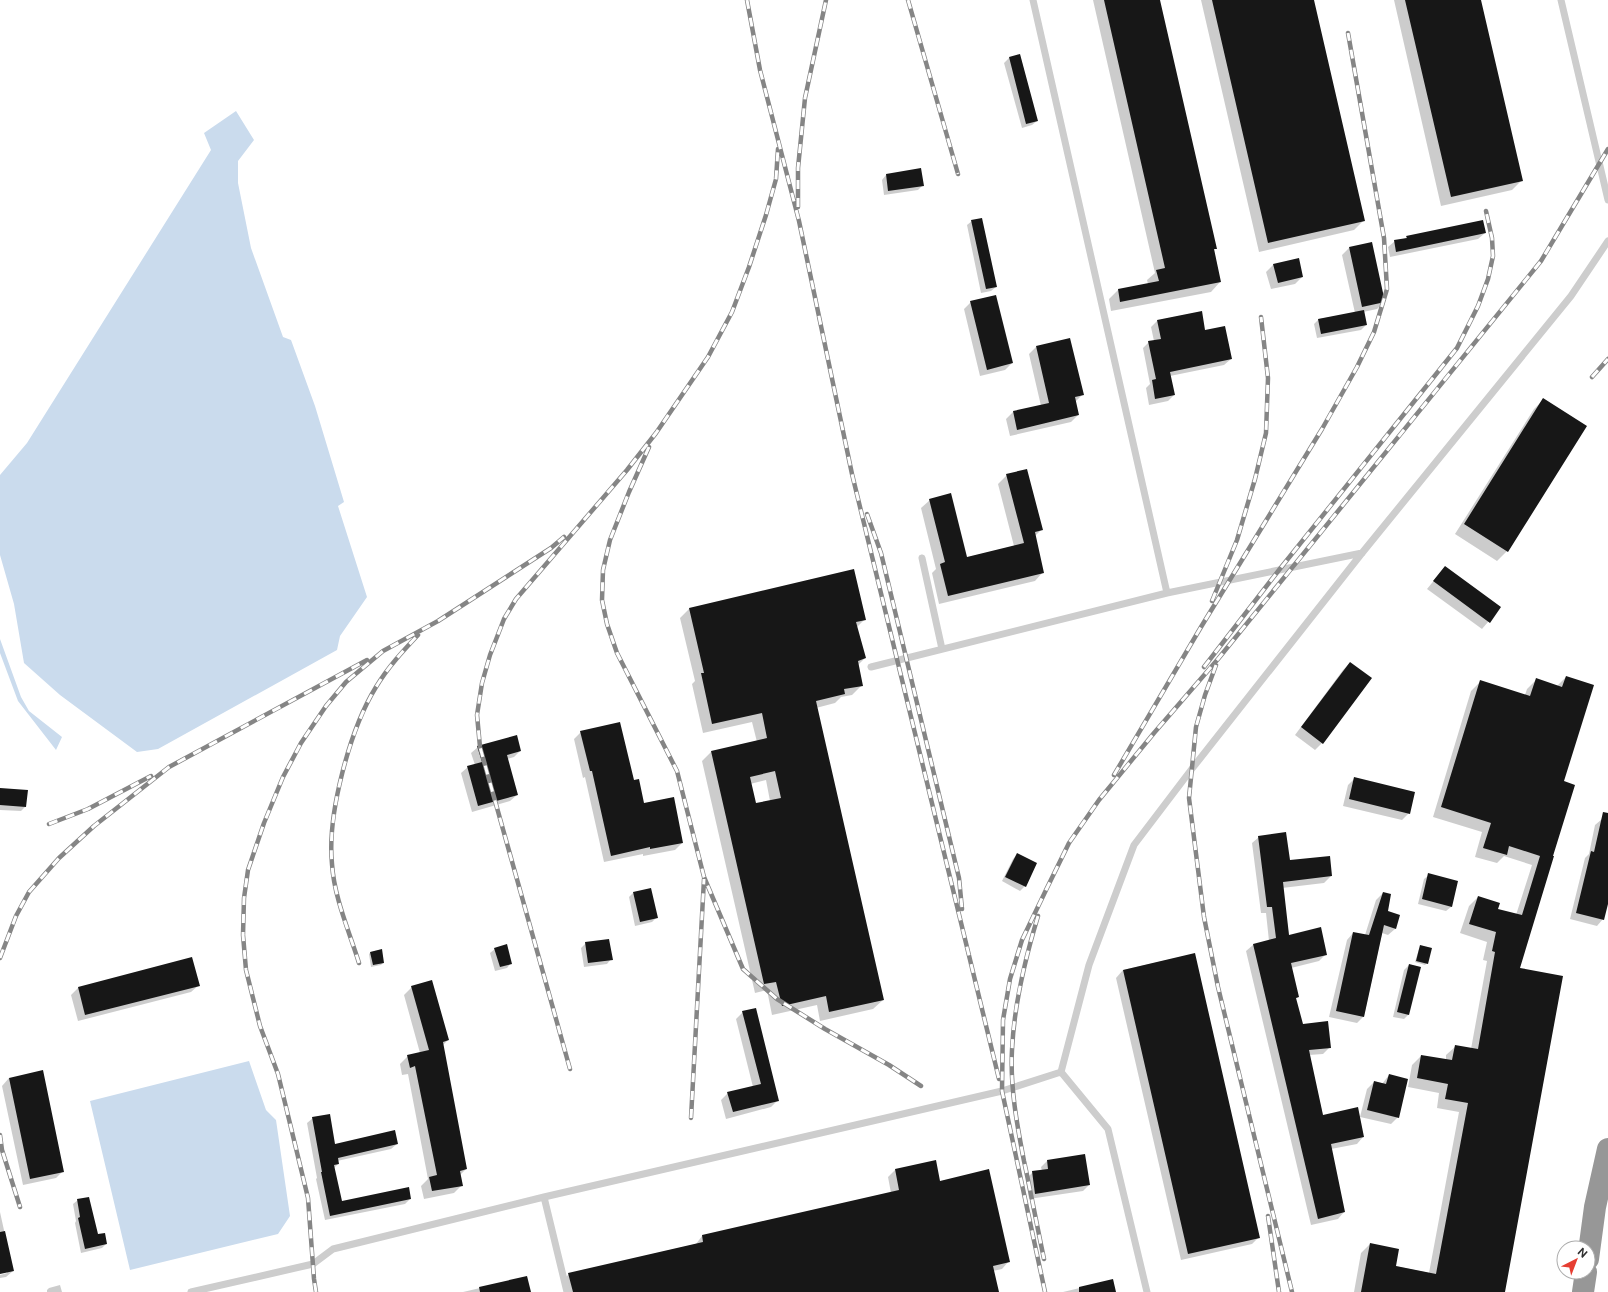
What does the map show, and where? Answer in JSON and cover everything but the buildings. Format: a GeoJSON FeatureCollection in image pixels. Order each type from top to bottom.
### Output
{"type":"FeatureCollection","features":[{"type":"Feature","properties":{"kind":"highway"},"geometry":{"type":"LineString","coordinates":[[1591,1240],[1595,1207],[1608,1149]]}},
{"type":"Feature","properties":{"kind":"highway"},"geometry":{"type":"LineString","coordinates":[[1583,1292],[1585,1280]]}},
{"type":"Feature","properties":{"kind":"lane"},"geometry":{"type":"LineString","coordinates":[[1033,0],[1168,593]]}},
{"type":"Feature","properties":{"kind":"lane"},"geometry":{"type":"LineString","coordinates":[[1561,0],[1608,200]]}},
{"type":"Feature","properties":{"kind":"lane"},"geometry":{"type":"LineString","coordinates":[[1061,1072],[1089,965],[1134,845],[1362,553],[1571,296],[1608,241]]}},
{"type":"Feature","properties":{"kind":"lane"},"geometry":{"type":"LineString","coordinates":[[871,667],[1168,593],[1362,553]]}},
{"type":"Feature","properties":{"kind":"lane"},"geometry":{"type":"LineString","coordinates":[[922,558],[942,649]]}},
{"type":"Feature","properties":{"kind":"lane"},"geometry":{"type":"LineString","coordinates":[[191,1292],[313,1264],[333,1249],[544,1197],[1002,1091],[1061,1072]]}},
{"type":"Feature","properties":{"kind":"lane"},"geometry":{"type":"LineString","coordinates":[[1061,1072],[1108,1129],[1147,1292]]}},
{"type":"Feature","properties":{"kind":"lane"},"geometry":{"type":"LineString","coordinates":[[544,1197],[567,1292]]}},
{"type":"Feature","properties":{"kind":"water"},"geometry":{"type":"Polygon","coordinates":[[[236,111],[254,140],[238,161],[238,183],[251,248],[283,337],[291,340],[315,406],[344,502],[338,506],[367,597],[340,636],[337,650],[158,749],[137,752],[60,695],[24,663],[14,604],[0,555],[0,475],[27,443],[211,150],[204,133],[236,111]]]}},
{"type":"Feature","properties":{"kind":"water"},"geometry":{"type":"Polygon","coordinates":[[[0,639],[21,697],[29,711],[62,737],[56,750],[18,701],[0,653],[0,639]]]}},
{"type":"Feature","properties":{"kind":"water"},"geometry":{"type":"Polygon","coordinates":[[[249,1061],[266,1110],[276,1120],[290,1216],[278,1234],[130,1270],[90,1101],[249,1061]]]}},
{"type":"Feature","properties":{"kind":"railway"},"geometry":{"type":"LineString","coordinates":[[747,0],[760,70],[799,221],[852,474],[999,1079]]}},
{"type":"Feature","properties":{"kind":"railway"},"geometry":{"type":"LineString","coordinates":[[798,207],[798,168],[805,98],[826,0]]}},
{"type":"Feature","properties":{"kind":"railway"},"geometry":{"type":"LineString","coordinates":[[908,0],[958,174]]}},
{"type":"Feature","properties":{"kind":"railway"},"geometry":{"type":"LineString","coordinates":[[1114,775],[1201,627],[1322,429],[1357,367],[1374,332],[1387,289],[1384,238],[1348,33]]}},
{"type":"Feature","properties":{"kind":"railway"},"geometry":{"type":"LineString","coordinates":[[570,1069],[480,747],[477,715],[482,683],[490,655],[504,619],[516,599],[627,470],[656,433],[708,357],[732,312],[749,267],[776,179],[778,149]]}},
{"type":"Feature","properties":{"kind":"railway"},"geometry":{"type":"LineString","coordinates":[[1045,1292],[1002,1091],[1003,1020],[1010,979],[1022,940],[1069,843],[1099,800],[1218,659],[1541,261],[1608,149]]}},
{"type":"Feature","properties":{"kind":"railway"},"geometry":{"type":"LineString","coordinates":[[1204,667],[1279,570],[1457,348],[1478,306],[1488,279],[1493,256],[1492,238],[1486,211]]}},
{"type":"Feature","properties":{"kind":"railway"},"geometry":{"type":"LineString","coordinates":[[1212,601],[1237,540],[1255,479],[1266,433],[1268,378],[1261,317]]}},
{"type":"Feature","properties":{"kind":"railway"},"geometry":{"type":"LineString","coordinates":[[1592,377],[1608,359]]}},
{"type":"Feature","properties":{"kind":"railway"},"geometry":{"type":"LineString","coordinates":[[649,447],[610,540],[603,570],[602,600],[607,624],[617,653],[677,771],[704,877],[743,969],[777,999],[825,1029],[889,1065],[921,1086]]}},
{"type":"Feature","properties":{"kind":"railway"},"geometry":{"type":"LineString","coordinates":[[867,514],[881,553],[959,878],[962,909]]}},
{"type":"Feature","properties":{"kind":"railway"},"geometry":{"type":"LineString","coordinates":[[316,1292],[308,1198],[278,1074],[260,1026],[246,970],[243,935],[244,898],[248,870],[264,823],[283,777],[301,743],[326,706],[346,682],[383,651],[438,621],[551,548],[564,537]]}},
{"type":"Feature","properties":{"kind":"railway"},"geometry":{"type":"LineString","coordinates":[[359,963],[342,914],[333,876],[331,844],[337,797],[349,748],[366,705],[386,673],[401,653],[418,635]]}},
{"type":"Feature","properties":{"kind":"railway"},"geometry":{"type":"LineString","coordinates":[[0,958],[16,916],[29,892],[59,858],[94,826],[169,767],[367,660]]}},
{"type":"Feature","properties":{"kind":"railway"},"geometry":{"type":"LineString","coordinates":[[1216,665],[1205,695],[1196,727],[1189,798],[1204,917],[1218,987],[1292,1292]]}},
{"type":"Feature","properties":{"kind":"railway"},"geometry":{"type":"LineString","coordinates":[[49,824],[88,809],[151,776]]}},
{"type":"Feature","properties":{"kind":"railway"},"geometry":{"type":"LineString","coordinates":[[691,1118],[704,879]]}},
{"type":"Feature","properties":{"kind":"railway"},"geometry":{"type":"LineString","coordinates":[[1038,916],[1025,965],[1015,1016],[1012,1050],[1012,1078],[1019,1134],[1044,1259]]}},
{"type":"Feature","properties":{"kind":"railway"},"geometry":{"type":"LineString","coordinates":[[0,1135],[2,1150],[20,1207]]}},
{"type":"Feature","properties":{"kind":"railway"},"geometry":{"type":"LineString","coordinates":[[1268,1216],[1279,1292]]}}]}
